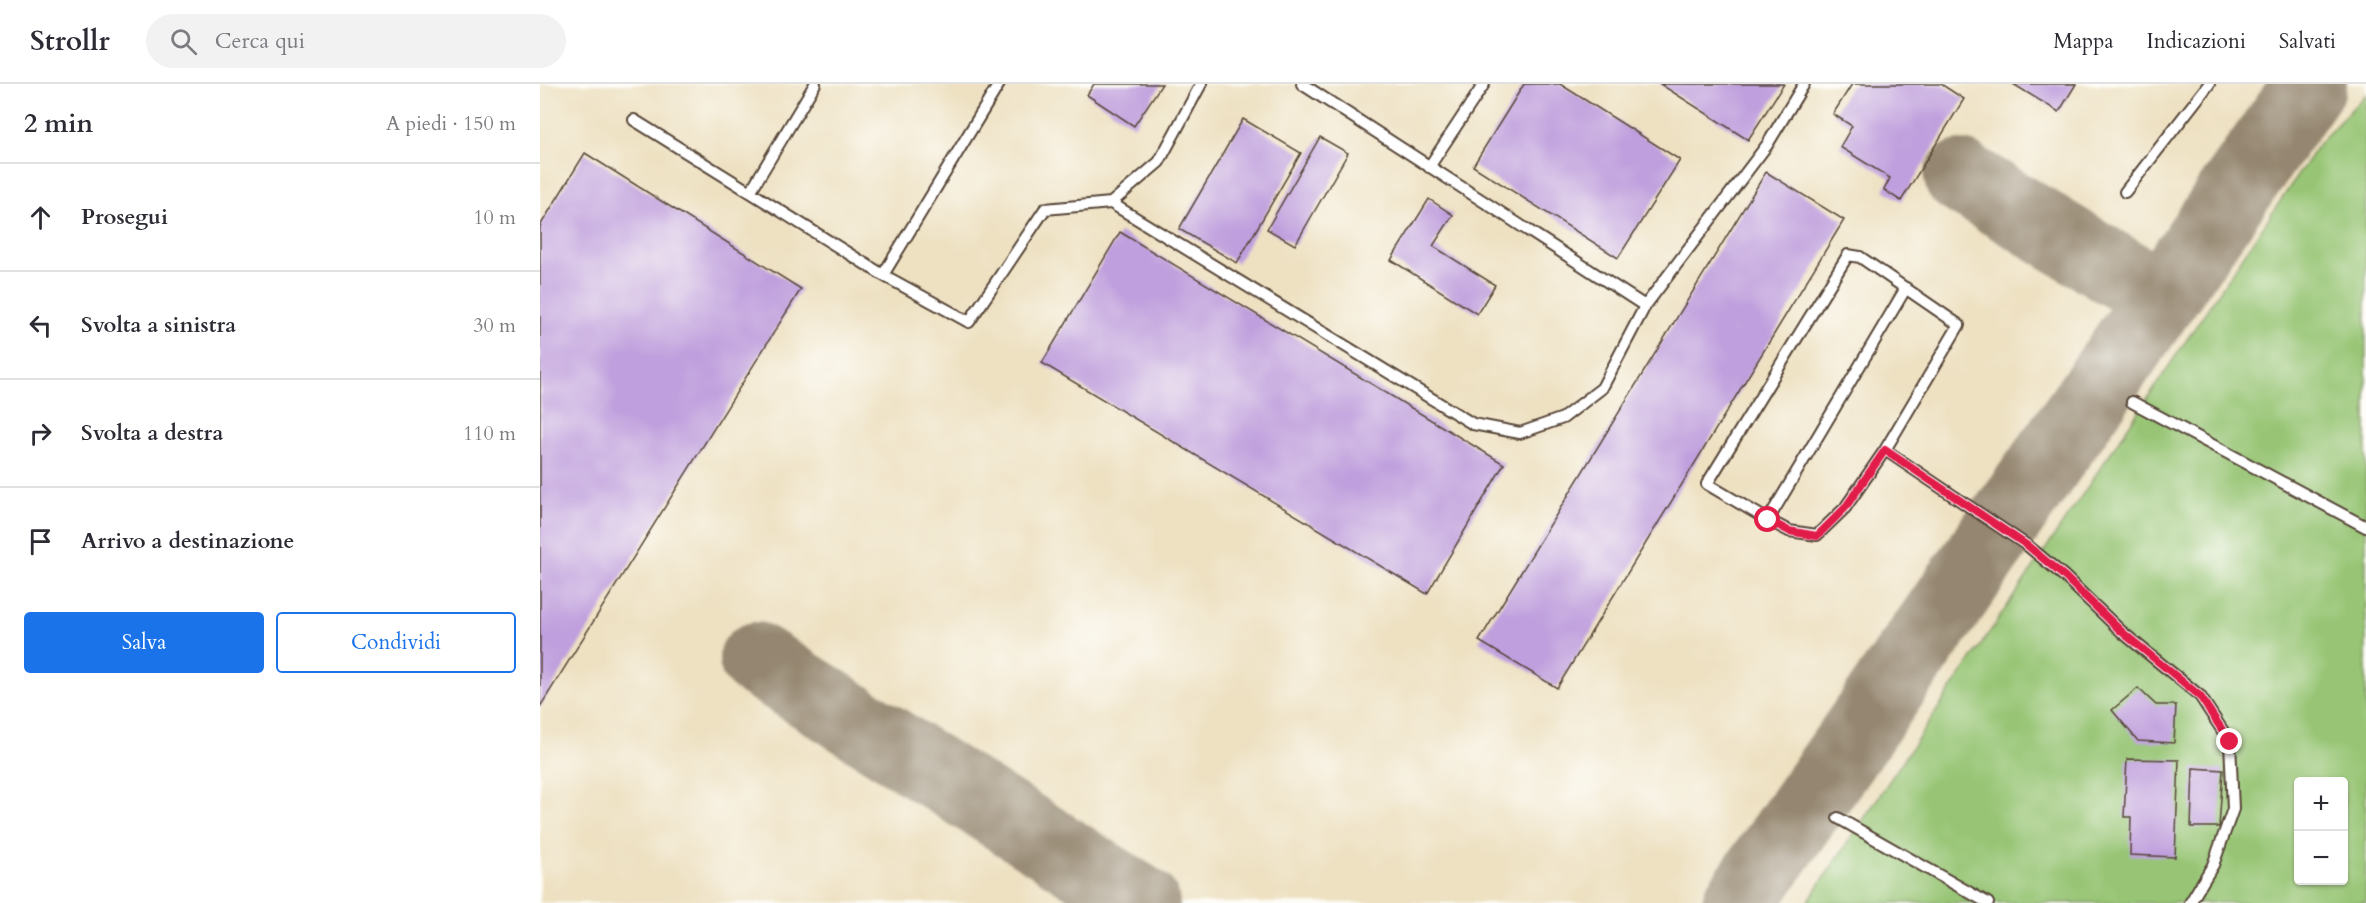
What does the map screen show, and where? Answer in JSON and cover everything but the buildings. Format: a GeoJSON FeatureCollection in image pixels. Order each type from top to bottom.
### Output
{"type":"FeatureCollection","features":[{"type":"Feature","properties":{"kind":"lane"},"geometry":{"type":"LineString","coordinates":[[750,192],[815,84]]}},
{"type":"Feature","properties":{"kind":"lane"},"geometry":{"type":"LineString","coordinates":[[883,275],[999,84]]}},
{"type":"Feature","properties":{"kind":"lane"},"geometry":{"type":"LineString","coordinates":[[634,120],[883,275],[969,322],[1045,209],[1111,203],[1159,162],[1201,84]]}},
{"type":"Feature","properties":{"kind":"lane"},"geometry":{"type":"LineString","coordinates":[[1302,84],[1645,306]]}},
{"type":"Feature","properties":{"kind":"lane"},"geometry":{"type":"LineString","coordinates":[[1429,167],[1484,84]]}},
{"type":"Feature","properties":{"kind":"lane"},"geometry":{"type":"LineString","coordinates":[[1111,203],[1473,424],[1520,432],[1563,418],[1602,388],[1645,306],[1767,145],[1804,84]]}},
{"type":"Feature","properties":{"kind":"lane"},"geometry":{"type":"LineString","coordinates":[[2125,192],[2208,84]]}},
{"type":"Feature","properties":{"kind":"lane"},"geometry":{"type":"LineString","coordinates":[[1848,255],[1860,256],[1959,325],[1885,450],[1845,508],[1817,536],[1789,531],[1707,484],[1848,255]]}},
{"type":"Feature","properties":{"kind":"lane"},"geometry":{"type":"LineString","coordinates":[[1768,520],[1906,288]]}},
{"type":"Feature","properties":{"kind":"lane"},"geometry":{"type":"LineString","coordinates":[[2132,402],[2366,527]]}},
{"type":"Feature","properties":{"kind":"lane"},"geometry":{"type":"LineString","coordinates":[[1885,450],[2028,546],[2064,576],[2122,632],[2200,696],[2230,742],[2233,809],[2213,866],[2190,903]]}},
{"type":"Feature","properties":{"kind":"lane"},"geometry":{"type":"LineString","coordinates":[[1838,818],[1988,903]]}},
{"type":"Feature","properties":{"kind":"green space"},"geometry":{"type":"Polygon","coordinates":[[[2366,94],[2366,903],[1807,903],[2320,142],[2366,94]]]}},
{"type":"Feature","properties":{"kind":"taxiway"},"geometry":{"type":"LineString","coordinates":[[1739,903],[2310,84]]}},
{"type":"Feature","properties":{"kind":"taxiway"},"geometry":{"type":"LineString","coordinates":[[1961,177],[2132,280]]}},
{"type":"Feature","properties":{"kind":"taxiway"},"geometry":{"type":"LineString","coordinates":[[756,659],[1143,903]]}},
{"type":"Feature","properties":{"kind":"route"},"geometry":{"type":"LineString","coordinates":[[1768,520],[1789,531],[1817,536],[1845,508],[1885,450],[2028,546],[2064,576],[2122,632],[2200,696],[2230,742]]}}]}
